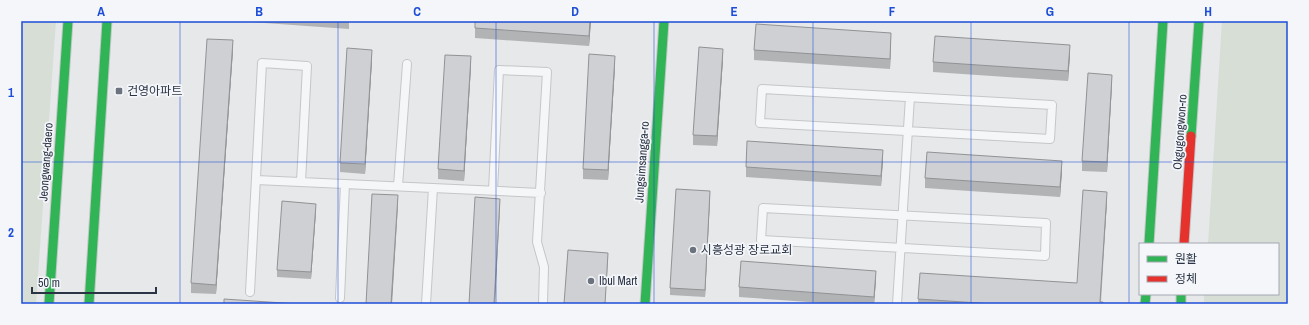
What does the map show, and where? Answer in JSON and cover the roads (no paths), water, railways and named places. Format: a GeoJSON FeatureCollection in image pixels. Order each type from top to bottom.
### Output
{"type":"FeatureCollection","features":[{"type":"Feature","properties":{"kind":"street","name":"Jeongwang-daero"},"geometry":{"type":"LineString","coordinates":[[49,304],[68,21]]}},
{"type":"Feature","properties":{"kind":"street"},"geometry":{"type":"LineString","coordinates":[[89,304],[107,21]]}},
{"type":"Feature","properties":{"kind":"street","name":"Jungsimsangga-ro"},"geometry":{"type":"LineString","coordinates":[[645,304],[664,21]]}},
{"type":"Feature","properties":{"kind":"street","name":"Okgugongwon-ro"},"geometry":{"type":"LineString","coordinates":[[1149,243],[1163,21]]}},
{"type":"Feature","properties":{"kind":"street","name":"Okgugongwon-ro"},"geometry":{"type":"LineString","coordinates":[[1184,243],[1199,21]]}},
{"type":"Feature","properties":{"kind":"lane"},"geometry":{"type":"LineString","coordinates":[[250,292],[262,63],[307,66],[301,182]]}},
{"type":"Feature","properties":{"kind":"lane"},"geometry":{"type":"LineString","coordinates":[[398,186],[407,64]]}},
{"type":"Feature","properties":{"kind":"lane"},"geometry":{"type":"LineString","coordinates":[[493,190],[499,70],[547,72],[537,242],[544,267],[542,304]]}},
{"type":"Feature","properties":{"kind":"lane"},"geometry":{"type":"LineString","coordinates":[[762,89],[910,97],[1052,105],[1050,139],[760,123],[762,89]]}},
{"type":"Feature","properties":{"kind":"lane"},"geometry":{"type":"LineString","coordinates":[[897,304],[910,97]]}},
{"type":"Feature","properties":{"kind":"lane"},"geometry":{"type":"LineString","coordinates":[[256,180],[541,193]]}},
{"type":"Feature","properties":{"kind":"lane"},"geometry":{"type":"LineString","coordinates":[[340,298],[345,184]]}},
{"type":"Feature","properties":{"kind":"lane"},"geometry":{"type":"LineString","coordinates":[[426,304],[433,188]]}},
{"type":"Feature","properties":{"kind":"lane"},"geometry":{"type":"LineString","coordinates":[[762,208],[902,215],[1046,223],[1045,256],[761,240],[762,208]]}},
{"type":"Feature","properties":{"kind":"place","name":"건영아파트"},"geometry":{"type":"Point","coordinates":[119,91]}},
{"type":"Feature","properties":{"kind":"place","name":"시흥성광 장로교회"},"geometry":{"type":"Point","coordinates":[693,250]}},
{"type":"Feature","properties":{"kind":"place","name":"Ibul Mart"},"geometry":{"type":"Point","coordinates":[591,281]}}]}
